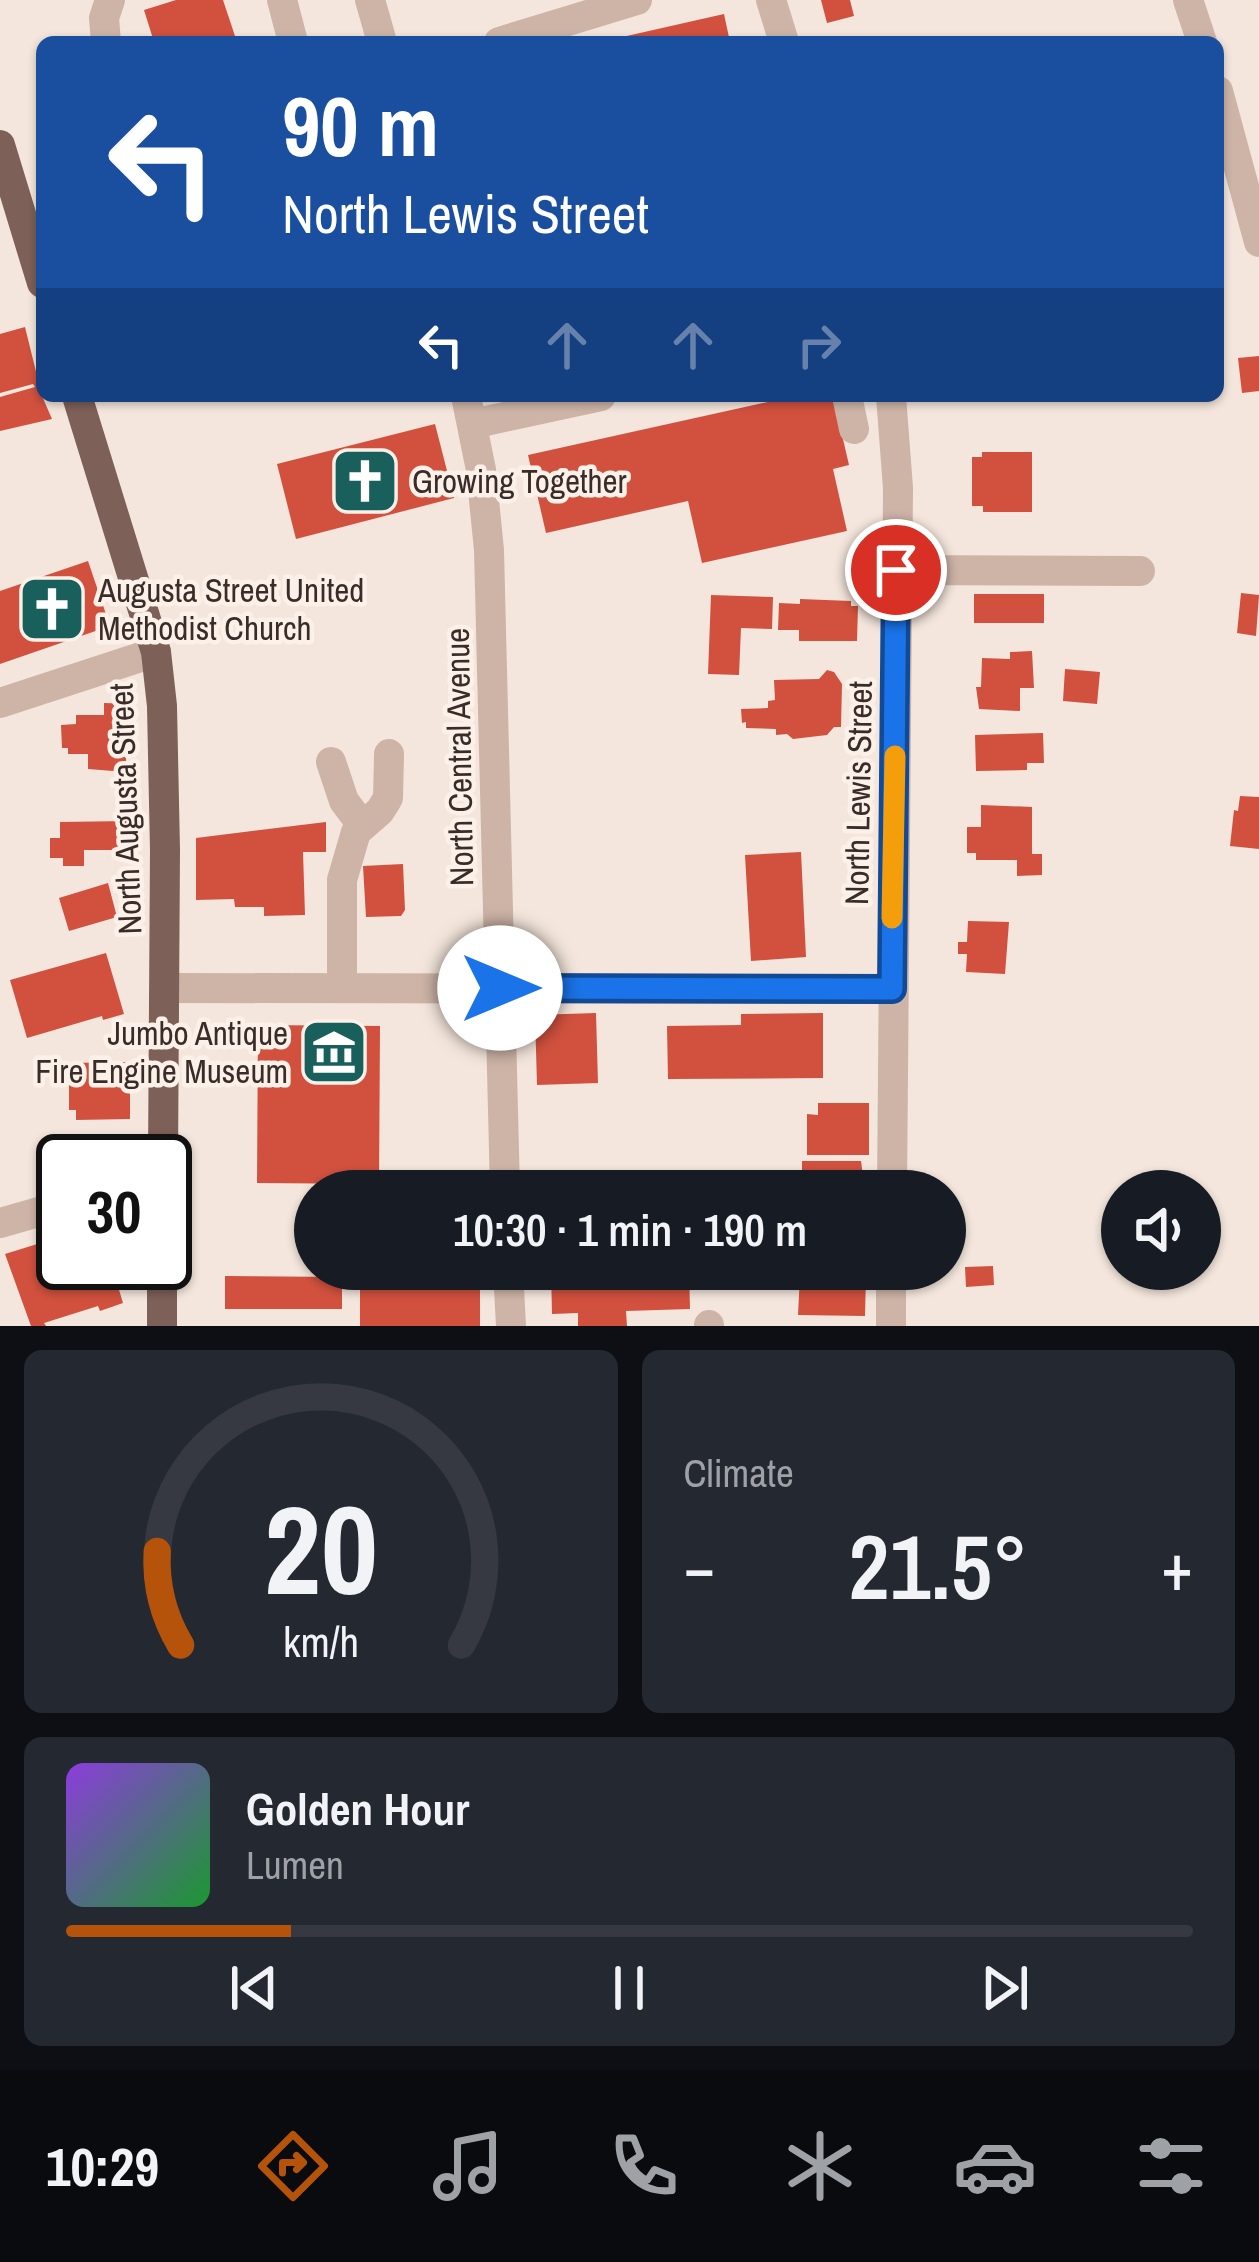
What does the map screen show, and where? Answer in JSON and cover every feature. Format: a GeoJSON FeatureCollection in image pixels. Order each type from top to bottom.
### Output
{"type":"FeatureCollection","features":[{"type":"Feature","properties":{"kind":"main road"},"geometry":{"type":"LineString","coordinates":[[0,146],[7,193],[36,256]]}},
{"type":"Feature","properties":{"kind":"main road","name":"North Augusta Street"},"geometry":{"type":"LineString","coordinates":[[79,402],[157,652],[163,725],[163,1134]]}},
{"type":"Feature","properties":{"kind":"main road"},"geometry":{"type":"LineString","coordinates":[[162,1290],[162,1326]]}},
{"type":"Feature","properties":{"kind":"street"},"geometry":{"type":"LineString","coordinates":[[106,36],[104,18],[110,0]]}},
{"type":"Feature","properties":{"kind":"street"},"geometry":{"type":"LineString","coordinates":[[282,0],[291,36]]}},
{"type":"Feature","properties":{"kind":"street"},"geometry":{"type":"LineString","coordinates":[[370,0],[380,36]]}},
{"type":"Feature","properties":{"kind":"street"},"geometry":{"type":"LineString","coordinates":[[519,36],[638,0]]}},
{"type":"Feature","properties":{"kind":"street"},"geometry":{"type":"LineString","coordinates":[[771,0],[782,36]]}},
{"type":"Feature","properties":{"kind":"street"},"geometry":{"type":"LineString","coordinates":[[1188,0],[1200,36]]}},
{"type":"Feature","properties":{"kind":"street"},"geometry":{"type":"LineString","coordinates":[[1224,113],[1259,242]]}},
{"type":"Feature","properties":{"kind":"street"},"geometry":{"type":"LineString","coordinates":[[848,402],[854,429]]}},
{"type":"Feature","properties":{"kind":"street","name":"North Lewis Street"},"geometry":{"type":"LineString","coordinates":[[892,402],[897,441],[892,1170]]}},
{"type":"Feature","properties":{"kind":"street"},"geometry":{"type":"LineString","coordinates":[[469,410],[518,405]]}},
{"type":"Feature","properties":{"kind":"street","name":"North Central Avenue"},"geometry":{"type":"LineString","coordinates":[[469,410],[490,550],[504,1170]]}},
{"type":"Feature","properties":{"kind":"street"},"geometry":{"type":"LineString","coordinates":[[896,570],[1140,571]]}},
{"type":"Feature","properties":{"kind":"street"},"geometry":{"type":"LineString","coordinates":[[0,703],[157,652]]}},
{"type":"Feature","properties":{"kind":"street"},"geometry":{"type":"LineString","coordinates":[[341,988],[342,880],[362,825],[380,811],[388,797],[389,754]]}},
{"type":"Feature","properties":{"kind":"street"},"geometry":{"type":"LineString","coordinates":[[331,762],[344,801],[362,825]]}},
{"type":"Feature","properties":{"kind":"street"},"geometry":{"type":"LineString","coordinates":[[165,988],[892,989]]}},
{"type":"Feature","properties":{"kind":"street"},"geometry":{"type":"LineString","coordinates":[[0,1223],[36,1213]]}},
{"type":"Feature","properties":{"kind":"street"},"geometry":{"type":"LineString","coordinates":[[509,1290],[511,1326]]}},
{"type":"Feature","properties":{"kind":"street"},"geometry":{"type":"LineString","coordinates":[[891,1326],[892,1290]]}},
{"type":"Feature","properties":{"kind":"building"},"geometry":{"type":"Polygon","coordinates":[[[176,0],[223,0],[235,36],[152,36],[144,10],[176,0]]]}},
{"type":"Feature","properties":{"kind":"building"},"geometry":{"type":"Polygon","coordinates":[[[821,0],[850,0],[854,16],[827,23],[821,0]]]}},
{"type":"Feature","properties":{"kind":"building"},"geometry":{"type":"Polygon","coordinates":[[[724,14],[729,36],[627,36],[724,14]]]}},
{"type":"Feature","properties":{"kind":"building"},"geometry":{"type":"Polygon","coordinates":[[[25,327],[36,372],[36,402],[45,402],[52,419],[0,431],[0,397],[35,387],[0,393],[0,334],[25,327]]]}},
{"type":"Feature","properties":{"kind":"building"},"geometry":{"type":"Polygon","coordinates":[[[1259,356],[1259,391],[1242,393],[1238,358],[1259,356]]]}},
{"type":"Feature","properties":{"kind":"building"},"geometry":{"type":"Polygon","coordinates":[[[768,402],[834,402],[849,465],[833,469],[847,531],[702,563],[688,501],[546,533],[528,455],[768,402]]]}},
{"type":"Feature","properties":{"kind":"building","name":"Growing Together"},"geometry":{"type":"Polygon","coordinates":[[[435,424],[454,498],[296,539],[277,464],[435,424]]]}},
{"type":"Feature","properties":{"kind":"building"},"geometry":{"type":"Polygon","coordinates":[[[982,452],[1032,452],[1032,512],[983,512],[983,506],[972,506],[972,457],[982,457],[982,452]]]}},
{"type":"Feature","properties":{"kind":"building","name":"Augusta Street United Methodist Church"},"geometry":{"type":"Polygon","coordinates":[[[88,561],[110,626],[0,664],[0,591],[88,561]]]}},
{"type":"Feature","properties":{"kind":"building"},"geometry":{"type":"Polygon","coordinates":[[[1241,593],[1259,595],[1256,636],[1237,633],[1241,593]]]}},
{"type":"Feature","properties":{"kind":"building"},"geometry":{"type":"Polygon","coordinates":[[[974,594],[1044,594],[1044,623],[974,623],[974,594]]]}},
{"type":"Feature","properties":{"kind":"building"},"geometry":{"type":"Polygon","coordinates":[[[711,595],[773,597],[772,629],[741,628],[739,675],[708,674],[711,595]]]}},
{"type":"Feature","properties":{"kind":"building"},"geometry":{"type":"Polygon","coordinates":[[[800,599],[851,601],[851,606],[858,606],[857,641],[799,641],[799,630],[778,630],[779,603],[800,604],[800,599]]]}},
{"type":"Feature","properties":{"kind":"building"},"geometry":{"type":"Polygon","coordinates":[[[1032,651],[1034,688],[1020,688],[1020,711],[979,709],[976,687],[981,687],[982,658],[1010,659],[1010,652],[1032,651]]]}},
{"type":"Feature","properties":{"kind":"building"},"geometry":{"type":"Polygon","coordinates":[[[1065,669],[1100,672],[1097,704],[1063,701],[1065,669]]]}},
{"type":"Feature","properties":{"kind":"building"},"geometry":{"type":"Polygon","coordinates":[[[827,670],[842,684],[841,727],[827,735],[793,739],[776,735],[776,729],[746,728],[746,722],[742,723],[741,709],[768,708],[768,701],[775,700],[774,680],[819,679],[827,670]]]}},
{"type":"Feature","properties":{"kind":"building"},"geometry":{"type":"Polygon","coordinates":[[[104,703],[133,704],[133,746],[126,746],[126,772],[88,769],[88,754],[68,754],[68,748],[62,748],[61,725],[76,724],[76,715],[104,715],[104,703]]]}},
{"type":"Feature","properties":{"kind":"building"},"geometry":{"type":"Polygon","coordinates":[[[1043,733],[1044,763],[1027,763],[1027,770],[976,771],[975,735],[1043,733]]]}},
{"type":"Feature","properties":{"kind":"building"},"geometry":{"type":"Polygon","coordinates":[[[1240,796],[1259,797],[1259,849],[1230,846],[1240,796]]]}},
{"type":"Feature","properties":{"kind":"building"},"geometry":{"type":"Polygon","coordinates":[[[981,805],[1032,807],[1032,854],[1042,854],[1042,875],[1017,876],[1017,860],[976,860],[976,853],[967,853],[967,827],[981,827],[981,805]]]}},
{"type":"Feature","properties":{"kind":"building"},"geometry":{"type":"Polygon","coordinates":[[[128,821],[128,850],[84,850],[84,866],[63,866],[63,858],[50,858],[50,838],[60,838],[60,822],[128,821]]]}},
{"type":"Feature","properties":{"kind":"building"},"geometry":{"type":"Polygon","coordinates":[[[326,822],[326,852],[303,852],[305,915],[264,916],[264,907],[235,907],[234,899],[196,900],[196,838],[326,822]]]}},
{"type":"Feature","properties":{"kind":"building"},"geometry":{"type":"Polygon","coordinates":[[[801,852],[806,957],[751,961],[745,855],[801,852]]]}},
{"type":"Feature","properties":{"kind":"building"},"geometry":{"type":"Polygon","coordinates":[[[403,864],[405,910],[401,916],[366,917],[363,866],[403,864]]]}},
{"type":"Feature","properties":{"kind":"building"},"geometry":{"type":"Polygon","coordinates":[[[108,883],[117,917],[69,931],[59,898],[108,883]]]}},
{"type":"Feature","properties":{"kind":"building"},"geometry":{"type":"Polygon","coordinates":[[[968,921],[1009,922],[1005,974],[966,972],[967,954],[958,954],[958,942],[967,942],[968,921]]]}},
{"type":"Feature","properties":{"kind":"building"},"geometry":{"type":"Polygon","coordinates":[[[106,953],[124,1014],[27,1038],[10,980],[106,953]]]}},
{"type":"Feature","properties":{"kind":"building"},"geometry":{"type":"Polygon","coordinates":[[[596,1013],[598,1083],[537,1085],[535,1015],[596,1013]]]}},
{"type":"Feature","properties":{"kind":"building"},"geometry":{"type":"Polygon","coordinates":[[[823,1013],[823,1078],[668,1079],[667,1026],[741,1025],[741,1014],[823,1013]]]}},
{"type":"Feature","properties":{"kind":"building"},"geometry":{"type":"Polygon","coordinates":[[[258,1025],[380,1026],[379,1170],[294,1170],[294,1183],[257,1183],[258,1025]]]}},
{"type":"Feature","properties":{"kind":"building"},"geometry":{"type":"Polygon","coordinates":[[[130,1062],[130,1119],[76,1120],[76,1110],[69,1110],[69,1063],[130,1062]]]}},
{"type":"Feature","properties":{"kind":"building"},"geometry":{"type":"Polygon","coordinates":[[[818,1103],[869,1103],[869,1155],[807,1155],[807,1114],[818,1115],[818,1103]]]}},
{"type":"Feature","properties":{"kind":"building"},"geometry":{"type":"Polygon","coordinates":[[[802,1161],[861,1161],[862,1170],[802,1170],[802,1161]]]}},
{"type":"Feature","properties":{"kind":"building"},"geometry":{"type":"Polygon","coordinates":[[[36,1244],[36,1290],[119,1290],[123,1303],[100,1311],[98,1306],[44,1323],[46,1326],[31,1326],[5,1254],[36,1244]]]}},
{"type":"Feature","properties":{"kind":"building"},"geometry":{"type":"Polygon","coordinates":[[[993,1266],[994,1285],[966,1287],[966,1267],[993,1266]]]}},
{"type":"Feature","properties":{"kind":"building"},"geometry":{"type":"Polygon","coordinates":[[[225,1276],[294,1277],[294,1290],[342,1290],[342,1309],[225,1309],[225,1276]]]}},
{"type":"Feature","properties":{"kind":"building"},"geometry":{"type":"Polygon","coordinates":[[[360,1290],[480,1290],[480,1326],[360,1326],[360,1290]]]}},
{"type":"Feature","properties":{"kind":"building"},"geometry":{"type":"Polygon","coordinates":[[[551,1290],[690,1290],[690,1309],[626,1311],[627,1326],[578,1326],[578,1313],[552,1314],[551,1290]]]}},
{"type":"Feature","properties":{"kind":"building"},"geometry":{"type":"Polygon","coordinates":[[[799,1290],[866,1290],[865,1316],[798,1315],[799,1290]]]}},
{"type":"Feature","properties":{"kind":"slow traffic"},"geometry":{"type":"LineString","coordinates":[[892,918],[895,756]]}},
{"type":"Feature","properties":{"kind":"place","name":"Growing Together"},"geometry":{"type":"Point","coordinates":[365,481]}},
{"type":"Feature","properties":{"kind":"place","name":"Augusta Street United Methodist Church"},"geometry":{"type":"Point","coordinates":[52,609]}},
{"type":"Feature","properties":{"kind":"place","name":"Jumbo Antique Fire Engine Museum"},"geometry":{"type":"Point","coordinates":[334,1052]}},
{"type":"Feature","properties":{"kind":"route"},"geometry":{"type":"LineString","coordinates":[[500,988],[892,989],[896,570]]}}]}
